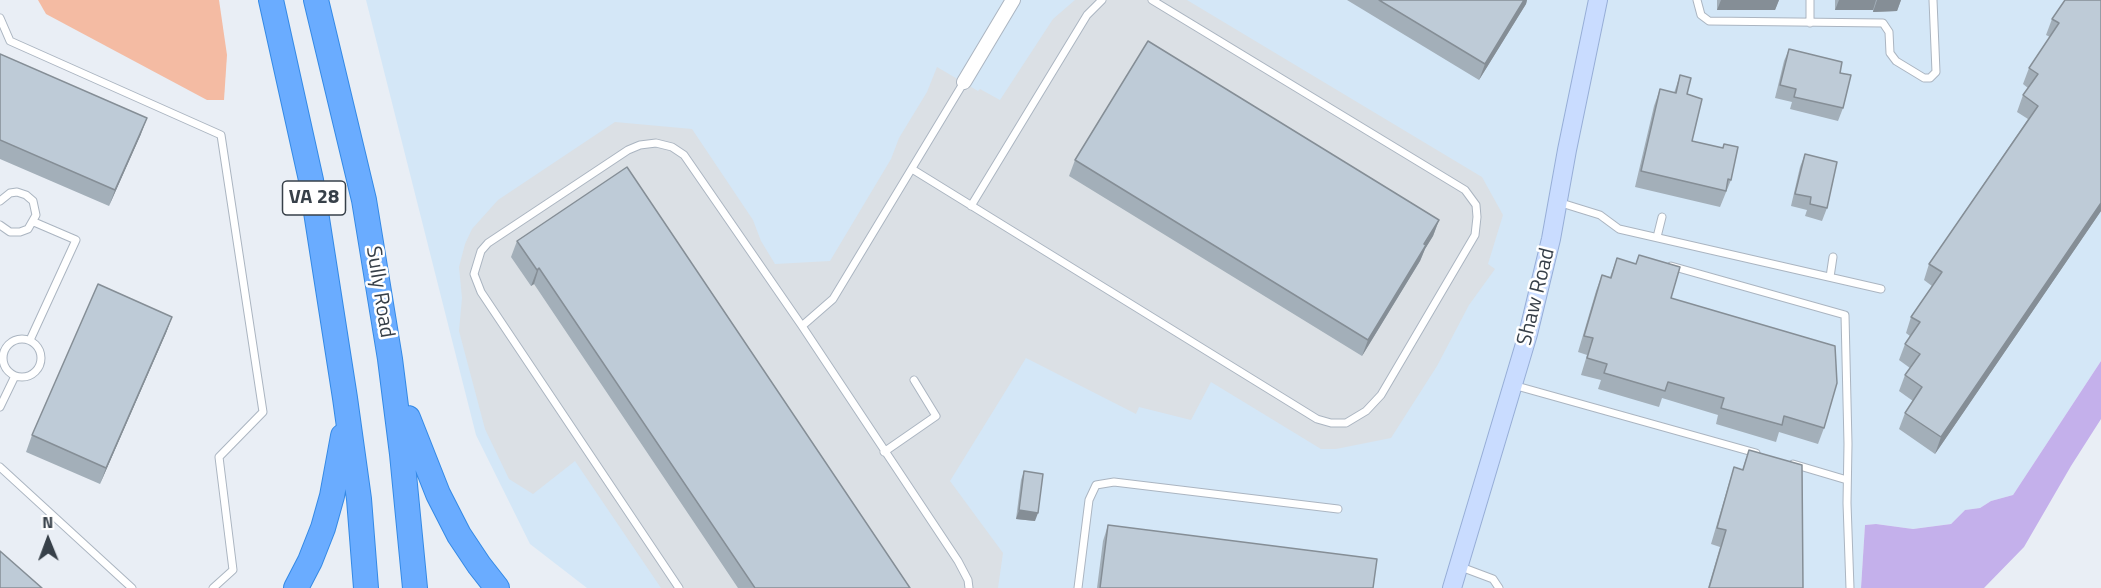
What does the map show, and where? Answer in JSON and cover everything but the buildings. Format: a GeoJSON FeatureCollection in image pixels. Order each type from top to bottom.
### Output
{"type":"FeatureCollection","features":[{"type":"Feature","properties":{"kind":"highway","name":"VA 28"},"geometry":{"type":"LineString","coordinates":[[271,0],[311,180],[359,499],[366,588]]}},
{"type":"Feature","properties":{"kind":"highway","name":"Sully Road"},"geometry":{"type":"LineString","coordinates":[[316,0],[358,170],[390,358],[415,588]]}},
{"type":"Feature","properties":{"kind":"highway"},"geometry":{"type":"LineString","coordinates":[[390,358],[416,439],[438,494],[459,535],[497,588]]}},
{"type":"Feature","properties":{"kind":"highway"},"geometry":{"type":"LineString","coordinates":[[296,588],[323,528],[332,496],[342,444],[345,398]]}},
{"type":"Feature","properties":{"kind":"main road","name":"Shaw Road"},"geometry":{"type":"LineString","coordinates":[[1452,588],[1528,334],[1551,239],[1598,0]]}},
{"type":"Feature","properties":{"kind":"street"},"geometry":{"type":"LineString","coordinates":[[964,82],[1012,0]]}},
{"type":"Feature","properties":{"kind":"lane"},"geometry":{"type":"LineString","coordinates":[[971,206],[1087,15],[1102,0]]}},
{"type":"Feature","properties":{"kind":"lane"},"geometry":{"type":"LineString","coordinates":[[912,170],[1317,419],[1331,423],[1346,423],[1366,411],[1381,395],[1475,235],[1476,205],[1465,190],[1152,0]]}},
{"type":"Feature","properties":{"kind":"lane"},"geometry":{"type":"LineString","coordinates":[[1697,0],[1701,15],[1709,21],[1883,24],[1889,32],[1890,53],[1896,61],[1924,78],[1930,78],[1935,72],[1933,0]]}},
{"type":"Feature","properties":{"kind":"lane"},"geometry":{"type":"LineString","coordinates":[[1810,0],[1810,23]]}},
{"type":"Feature","properties":{"kind":"lane"},"geometry":{"type":"LineString","coordinates":[[0,18],[10,41],[221,135],[263,412],[219,458],[233,570],[213,588]]}},
{"type":"Feature","properties":{"kind":"lane"},"geometry":{"type":"LineString","coordinates":[[802,326],[833,299],[964,82]]}},
{"type":"Feature","properties":{"kind":"lane"},"geometry":{"type":"LineString","coordinates":[[679,588],[481,292],[474,274],[481,251],[488,243],[628,150],[640,145],[656,143],[672,147],[684,155],[802,326],[958,561],[968,580],[969,588]]}},
{"type":"Feature","properties":{"kind":"lane"},"geometry":{"type":"LineString","coordinates":[[0,201],[10,193],[17,192],[33,201],[36,210],[34,222],[28,229],[20,232],[7,231],[0,225]]}},
{"type":"Feature","properties":{"kind":"lane"},"geometry":{"type":"LineString","coordinates":[[1558,202],[1600,214],[1618,229],[1881,288]]}},
{"type":"Feature","properties":{"kind":"lane"},"geometry":{"type":"LineString","coordinates":[[1657,237],[1662,217]]}},
{"type":"Feature","properties":{"kind":"lane"},"geometry":{"type":"LineString","coordinates":[[30,340],[76,240],[34,222]]}},
{"type":"Feature","properties":{"kind":"lane"},"geometry":{"type":"LineString","coordinates":[[1830,277],[1833,257]]}},
{"type":"Feature","properties":{"kind":"lane"},"geometry":{"type":"LineString","coordinates":[[1665,264],[1845,315],[1850,588]]}},
{"type":"Feature","properties":{"kind":"lane"},"geometry":{"type":"LineString","coordinates":[[15,340],[30,340],[41,351],[42,361],[38,370],[30,376],[21,378],[15,376],[5,367],[4,352],[15,340]]}},
{"type":"Feature","properties":{"kind":"lane"},"geometry":{"type":"LineString","coordinates":[[0,407],[15,376]]}},
{"type":"Feature","properties":{"kind":"lane"},"geometry":{"type":"LineString","coordinates":[[884,452],[936,416],[914,380]]}},
{"type":"Feature","properties":{"kind":"lane"},"geometry":{"type":"LineString","coordinates":[[1513,385],[1767,457]]}},
{"type":"Feature","properties":{"kind":"lane"},"geometry":{"type":"LineString","coordinates":[[1790,464],[1847,480]]}},
{"type":"Feature","properties":{"kind":"lane"},"geometry":{"type":"LineString","coordinates":[[0,467],[132,588]]}},
{"type":"Feature","properties":{"kind":"lane"},"geometry":{"type":"LineString","coordinates":[[1078,588],[1089,500],[1096,485],[1114,482],[1338,509]]}},
{"type":"Feature","properties":{"kind":"lane"},"geometry":{"type":"LineString","coordinates":[[1459,566],[1493,579],[1499,588]]}},
{"type":"Feature","properties":{"kind":"shaded area"},"geometry":{"type":"Polygon","coordinates":[[[38,0],[219,0],[227,55],[224,100],[207,100],[46,14],[38,0]]]}},
{"type":"Feature","properties":{"kind":"shaded area"},"geometry":{"type":"Polygon","coordinates":[[[366,0],[2101,0],[2101,361],[2013,495],[1991,501],[1980,508],[1965,510],[1951,524],[1913,529],[1876,524],[1865,525],[1861,588],[587,588],[530,544],[476,435],[366,0]]]}},
{"type":"Feature","properties":{"kind":"shaded area"},"geometry":{"type":"Polygon","coordinates":[[[1075,0],[1187,0],[1482,177],[1503,215],[1488,264],[1495,269],[1469,305],[1437,366],[1391,438],[1336,449],[1321,449],[1211,382],[1191,420],[1139,407],[1136,414],[1026,358],[950,481],[1003,553],[998,588],[661,588],[575,461],[533,494],[509,479],[485,429],[459,331],[462,298],[459,267],[465,244],[472,229],[498,200],[615,122],[692,129],[753,220],[761,241],[775,264],[830,261],[891,159],[899,138],[927,92],[937,67],[978,91],[980,89],[1000,100],[1053,19],[1075,0]]]}},
{"type":"Feature","properties":{"kind":"shaded area"},"geometry":{"type":"Polygon","coordinates":[[[2101,361],[2101,419],[2024,547],[1984,588],[1861,588],[1865,525],[1876,524],[1913,529],[1951,524],[1965,510],[1980,508],[1991,501],[2013,495],[2101,361]]]}}]}
